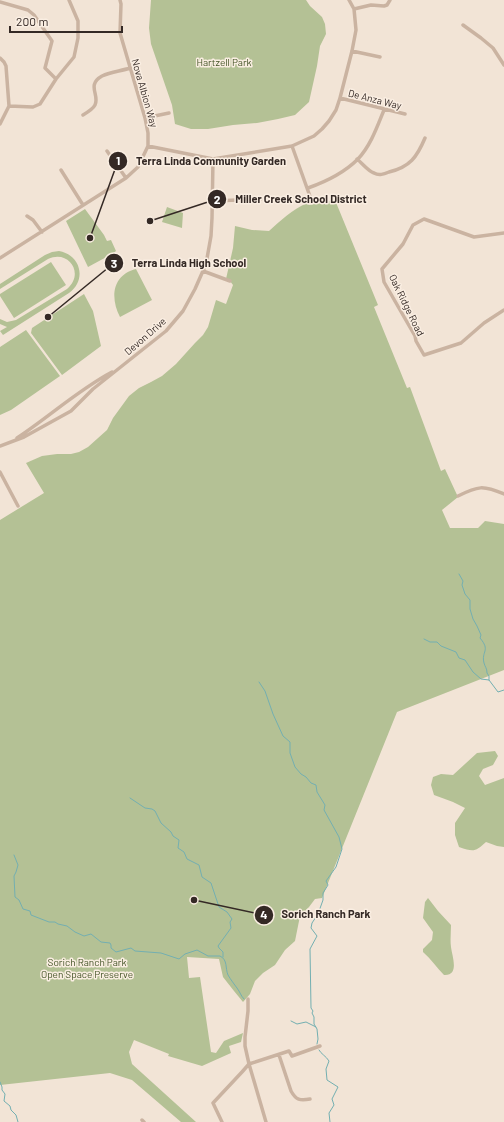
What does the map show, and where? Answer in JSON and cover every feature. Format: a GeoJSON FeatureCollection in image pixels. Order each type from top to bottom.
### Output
{"type":"FeatureCollection","features":[{"type":"Feature","properties":{"kind":"street"},"geometry":{"type":"LineString","coordinates":[[9,106],[33,107],[40,104],[56,79],[74,57],[78,38],[78,21],[69,0]]}},
{"type":"Feature","properties":{"kind":"street","name":"Nova Albion Way"},"geometry":{"type":"LineString","coordinates":[[0,258],[126,178],[138,167],[148,146],[148,133],[145,118],[120,33],[122,4],[120,0]]}},
{"type":"Feature","properties":{"kind":"street"},"geometry":{"type":"LineString","coordinates":[[148,146],[213,159],[292,146],[309,138],[322,129],[336,110],[352,50],[356,30],[354,9],[349,0]]}},
{"type":"Feature","properties":{"kind":"street"},"geometry":{"type":"LineString","coordinates":[[354,9],[371,5],[384,6],[387,5],[390,0]]}},
{"type":"Feature","properties":{"kind":"street"},"geometry":{"type":"LineString","coordinates":[[0,2],[28,10],[34,14],[52,41],[45,68],[56,79]]}},
{"type":"Feature","properties":{"kind":"street"},"geometry":{"type":"LineString","coordinates":[[463,25],[493,48],[504,65]]}},
{"type":"Feature","properties":{"kind":"street"},"geometry":{"type":"LineString","coordinates":[[352,50],[380,57]]}},
{"type":"Feature","properties":{"kind":"street"},"geometry":{"type":"LineString","coordinates":[[0,58],[6,66],[9,106],[0,124]]}},
{"type":"Feature","properties":{"kind":"street"},"geometry":{"type":"LineString","coordinates":[[83,115],[95,106],[96,102],[93,87],[96,81],[102,76],[130,68]]}},
{"type":"Feature","properties":{"kind":"street","name":"De Anza Way"},"geometry":{"type":"LineString","coordinates":[[340,98],[405,114]]}},
{"type":"Feature","properties":{"kind":"street"},"geometry":{"type":"LineString","coordinates":[[308,188],[324,182],[338,174],[357,159],[376,132],[384,110]]}},
{"type":"Feature","properties":{"kind":"street"},"geometry":{"type":"LineString","coordinates":[[145,118],[169,113]]}},
{"type":"Feature","properties":{"kind":"street"},"geometry":{"type":"LineString","coordinates":[[357,159],[373,173],[380,175],[396,171],[405,167],[413,159],[425,138]]}},
{"type":"Feature","properties":{"kind":"street"},"geometry":{"type":"LineString","coordinates":[[292,146],[312,202]]}},
{"type":"Feature","properties":{"kind":"street"},"geometry":{"type":"LineString","coordinates":[[107,151],[126,178]]}},
{"type":"Feature","properties":{"kind":"street","name":"Devon Drive"},"geometry":{"type":"LineString","coordinates":[[0,446],[24,437],[71,411],[93,389],[166,331],[183,311],[204,271],[206,264],[211,236],[213,159]]}},
{"type":"Feature","properties":{"kind":"street"},"geometry":{"type":"LineString","coordinates":[[61,170],[83,205]]}},
{"type":"Feature","properties":{"kind":"street"},"geometry":{"type":"LineString","coordinates":[[213,201],[261,199]]}},
{"type":"Feature","properties":{"kind":"street"},"geometry":{"type":"LineString","coordinates":[[27,216],[33,220],[42,232]]}},
{"type":"Feature","properties":{"kind":"street","name":"Oak Ridge Road"},"geometry":{"type":"LineString","coordinates":[[504,234],[474,237],[424,219],[413,225],[403,244],[382,268],[384,282],[415,336],[416,341],[424,355],[461,343],[484,323],[504,310]]}},
{"type":"Feature","properties":{"kind":"street"},"geometry":{"type":"LineString","coordinates":[[204,271],[230,281]]}},
{"type":"Feature","properties":{"kind":"street","name":"Devon Drive"},"geometry":{"type":"LineString","coordinates":[[11,442],[93,383],[122,366]]}},
{"type":"Feature","properties":{"kind":"street"},"geometry":{"type":"LineString","coordinates":[[0,472],[18,506]]}},
{"type":"Feature","properties":{"kind":"street"},"geometry":{"type":"LineString","coordinates":[[458,496],[477,488],[488,488],[504,494]]}},
{"type":"Feature","properties":{"kind":"street"},"geometry":{"type":"LineString","coordinates":[[248,999],[245,1046],[248,1064],[266,1122]]}},
{"type":"Feature","properties":{"kind":"street"},"geometry":{"type":"LineString","coordinates":[[222,1122],[213,1103],[248,1064],[289,1051],[292,1056],[320,1046]]}},
{"type":"Feature","properties":{"kind":"street"},"geometry":{"type":"LineString","coordinates":[[279,1054],[294,1096],[304,1101],[310,1099]]}},
{"type":"Feature","properties":{"kind":"green space","name":"Hartzell Park"},"geometry":{"type":"Polygon","coordinates":[[[151,0],[306,0],[322,17],[325,24],[326,34],[320,46],[309,102],[295,115],[257,123],[208,129],[191,129],[175,124],[172,105],[151,44],[149,28],[151,0]]]}},
{"type":"Feature","properties":{"kind":"green space","name":"Sorich Ranch Park Open Space Preserve"},"geometry":{"type":"Polygon","coordinates":[[[335,200],[378,305],[374,307],[407,388],[410,387],[441,471],[445,469],[458,497],[442,510],[450,528],[478,528],[485,521],[504,524],[504,670],[397,712],[322,898],[315,899],[300,916],[295,941],[285,950],[275,965],[263,973],[255,981],[250,994],[243,1002],[223,977],[219,959],[187,957],[189,978],[200,977],[211,1052],[216,1053],[224,1041],[243,1033],[241,1042],[229,1046],[231,1053],[202,1066],[168,1056],[169,1054],[134,1040],[129,1052],[132,1064],[196,1122],[181,1122],[132,1080],[110,1073],[0,1085],[0,520],[44,493],[26,463],[42,456],[71,454],[88,447],[107,430],[113,418],[129,396],[139,388],[162,376],[176,364],[203,335],[208,327],[216,300],[226,304],[233,285],[226,279],[233,248],[235,226],[252,230],[269,231],[282,219],[307,203],[309,205],[335,200]]]}},
{"type":"Feature","properties":{"kind":"green space"},"geometry":{"type":"Polygon","coordinates":[[[167,207],[183,213],[182,228],[162,222],[167,207]]]}},
{"type":"Feature","properties":{"kind":"green space"},"geometry":{"type":"Polygon","coordinates":[[[85,209],[107,241],[111,240],[116,251],[88,267],[66,221],[85,209]]]}},
{"type":"Feature","properties":{"kind":"green space"},"geometry":{"type":"Polygon","coordinates":[[[59,251],[72,257],[77,263],[80,275],[75,288],[3,335],[0,331],[7,327],[0,324],[0,319],[7,322],[16,320],[67,289],[75,277],[72,265],[68,260],[62,257],[56,257],[48,259],[0,289],[0,284],[45,255],[59,251]]]}},
{"type":"Feature","properties":{"kind":"green space"},"geometry":{"type":"Polygon","coordinates":[[[51,262],[66,285],[14,318],[0,294],[51,262]]]}},
{"type":"Feature","properties":{"kind":"green space"},"geometry":{"type":"Polygon","coordinates":[[[136,269],[152,300],[120,317],[115,302],[115,288],[122,276],[136,269]]]}},
{"type":"Feature","properties":{"kind":"green space"},"geometry":{"type":"Polygon","coordinates":[[[84,294],[93,311],[101,346],[62,375],[31,333],[32,328],[84,294]]]}},
{"type":"Feature","properties":{"kind":"green space"},"geometry":{"type":"Polygon","coordinates":[[[26,330],[60,376],[11,410],[0,415],[0,347],[26,330]]]}},
{"type":"Feature","properties":{"kind":"green space"},"geometry":{"type":"Polygon","coordinates":[[[495,751],[498,756],[493,765],[483,769],[479,776],[485,785],[504,778],[504,847],[486,842],[477,849],[468,850],[459,847],[455,835],[455,823],[465,808],[434,795],[431,785],[433,777],[441,774],[453,775],[477,753],[495,751]]]}},
{"type":"Feature","properties":{"kind":"green space"},"geometry":{"type":"Polygon","coordinates":[[[428,898],[451,925],[451,944],[454,969],[449,974],[444,975],[423,952],[423,949],[432,940],[433,932],[423,918],[425,902],[428,898]]]}},
{"type":"Feature","properties":{"kind":"waterway"},"geometry":{"type":"LineString","coordinates":[[459,574],[463,581],[462,585],[465,594],[470,600],[470,609],[473,619],[481,635],[480,638],[485,646],[483,659],[489,680]]}},
{"type":"Feature","properties":{"kind":"waterway"},"geometry":{"type":"LineString","coordinates":[[424,639],[430,642],[437,642],[441,646],[456,652],[459,658],[465,660],[473,672],[481,679],[489,680],[498,692],[504,690]]}},
{"type":"Feature","properties":{"kind":"waterway"},"geometry":{"type":"LineString","coordinates":[[259,682],[265,691],[283,736],[290,742],[290,753],[295,767],[311,783],[316,785],[317,792],[325,805],[324,810],[339,837],[342,849],[336,867],[326,881],[328,885],[323,893],[323,900],[311,928],[317,936],[310,949],[311,1008],[313,1011],[314,1024],[317,1029],[317,1044]]}},
{"type":"Feature","properties":{"kind":"waterway"},"geometry":{"type":"LineString","coordinates":[[130,798],[145,808],[155,811],[161,823],[171,832],[173,836],[179,840],[178,848],[184,852],[187,859],[199,865],[202,877],[211,883],[219,907],[227,912],[232,919],[230,922],[231,928],[218,946],[223,952],[223,957]]}},
{"type":"Feature","properties":{"kind":"waterway"},"geometry":{"type":"LineString","coordinates":[[14,855],[18,865],[14,876],[15,897],[19,900],[23,909],[30,911],[31,915],[49,922],[55,922],[67,926],[84,936],[91,934],[101,942],[110,943],[111,948],[116,952],[131,948],[135,951],[161,953],[179,959],[185,954],[197,950],[208,956],[220,956],[225,962],[228,975],[244,999]]}},
{"type":"Feature","properties":{"kind":"waterway"},"geometry":{"type":"LineString","coordinates":[[291,1021],[297,1024],[306,1022],[316,1027]]}},
{"type":"Feature","properties":{"kind":"waterway"},"geometry":{"type":"LineString","coordinates":[[319,1050],[329,1061],[326,1069],[327,1080],[338,1087],[332,1099],[334,1105],[329,1113],[330,1122]]}},
{"type":"Feature","properties":{"kind":"waterway"},"geometry":{"type":"LineString","coordinates":[[0,1082],[2,1090],[5,1094],[4,1101],[10,1106],[11,1110],[16,1115],[18,1122]]}},
{"type":"Feature","properties":{"kind":"place","name":"Miller Creek School District"},"geometry":{"type":"Point","coordinates":[150,221]}},
{"type":"Feature","properties":{"kind":"place","name":"Terra Linda Community Garden"},"geometry":{"type":"Point","coordinates":[90,238]}},
{"type":"Feature","properties":{"kind":"place","name":"Terra Linda High School"},"geometry":{"type":"Point","coordinates":[48,317]}},
{"type":"Feature","properties":{"kind":"place","name":"Sorich Ranch Park"},"geometry":{"type":"Point","coordinates":[194,900]}}]}
